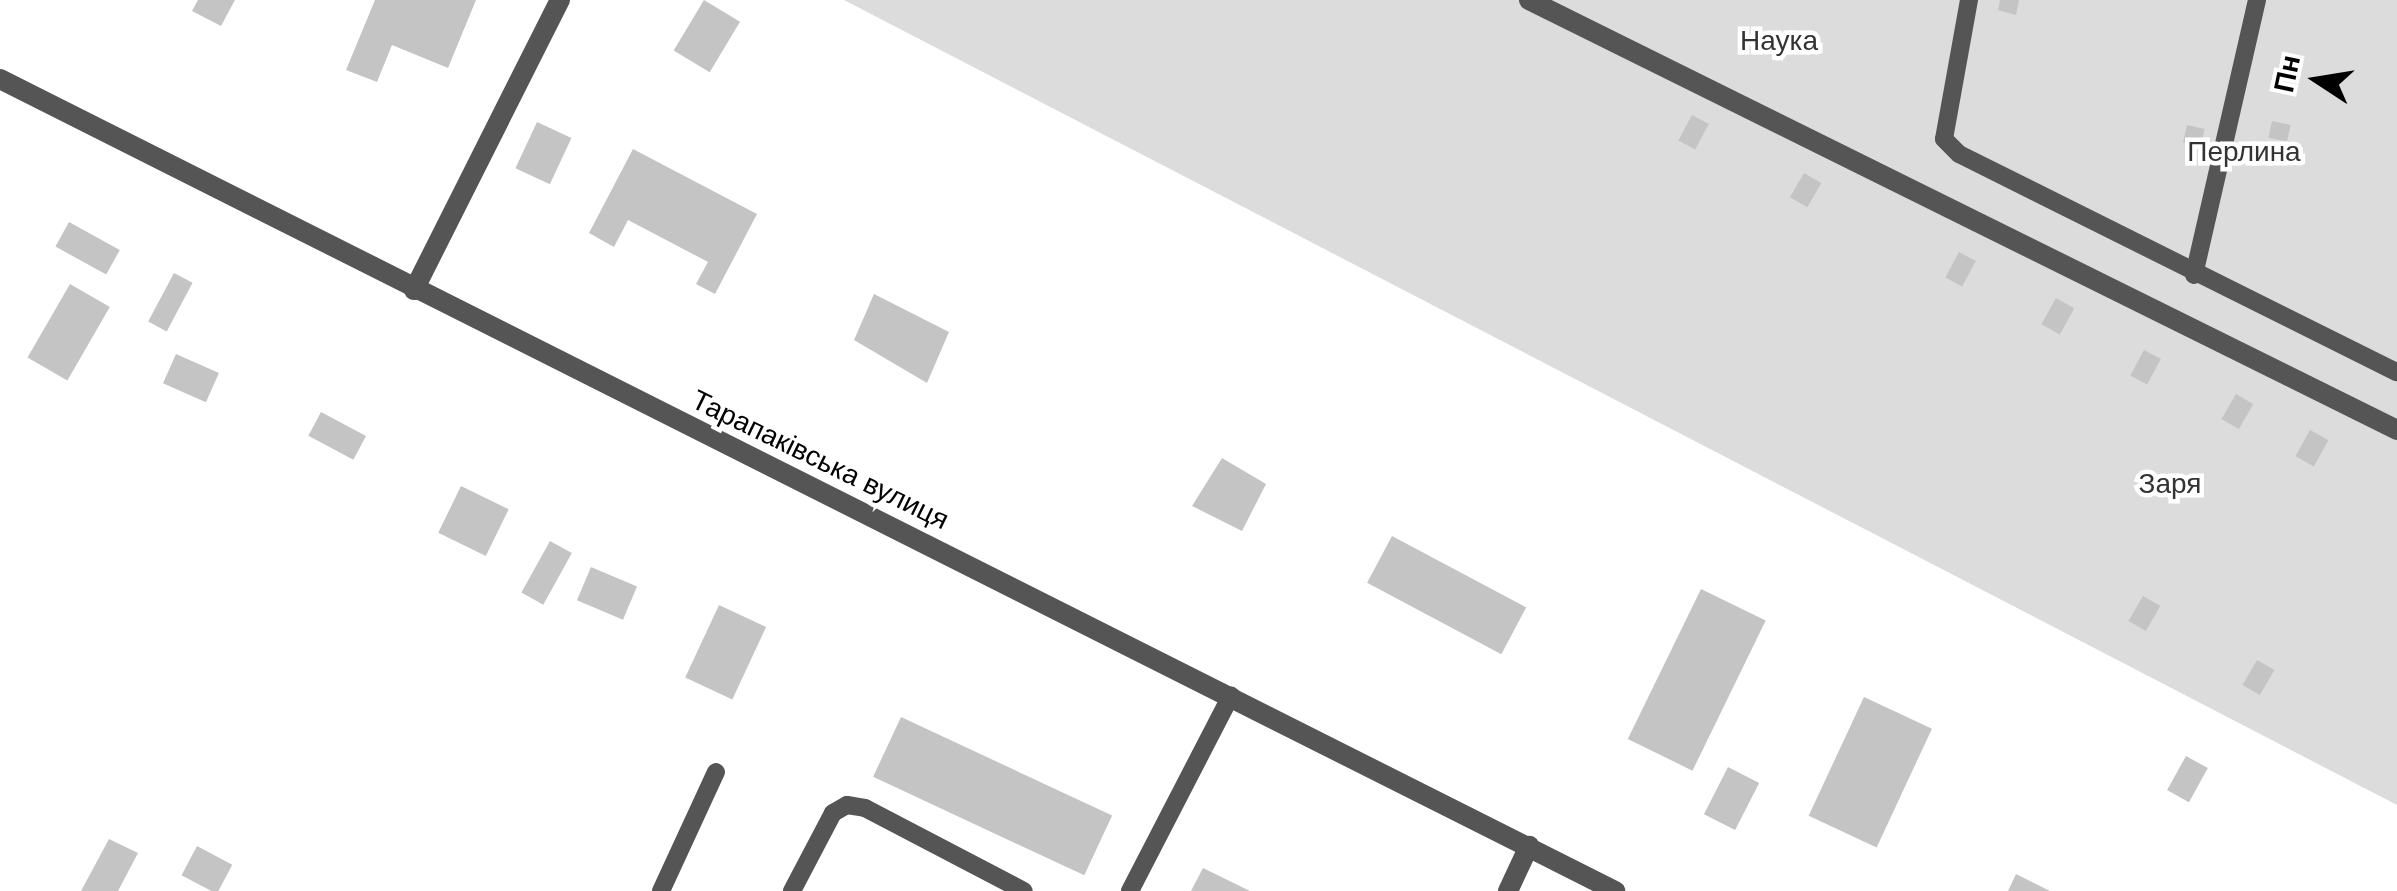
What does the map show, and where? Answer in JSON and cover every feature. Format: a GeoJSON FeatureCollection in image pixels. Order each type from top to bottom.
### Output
{"type":"FeatureCollection","features":[{"type":"Feature","properties":{"kind":"street"},"geometry":{"type":"LineString","coordinates":[[414,290],[560,0]]}},
{"type":"Feature","properties":{"kind":"street"},"geometry":{"type":"LineString","coordinates":[[1530,0],[2397,430]]}},
{"type":"Feature","properties":{"kind":"street","name":"Тарапаківська вулиця"},"geometry":{"type":"LineString","coordinates":[[0,80],[1232,695],[1615,891]]}},
{"type":"Feature","properties":{"kind":"street"},"geometry":{"type":"LineString","coordinates":[[1508,891],[1529,846]]}},
{"type":"Feature","properties":{"kind":"lane"},"geometry":{"type":"LineString","coordinates":[[1969,0],[1944,139],[1982,170],[2397,372]]}},
{"type":"Feature","properties":{"kind":"lane"},"geometry":{"type":"LineString","coordinates":[[2194,275],[2257,0]]}},
{"type":"Feature","properties":{"kind":"lane"},"geometry":{"type":"LineString","coordinates":[[1130,891],[1232,695]]}},
{"type":"Feature","properties":{"kind":"lane"},"geometry":{"type":"LineString","coordinates":[[661,891],[716,772]]}},
{"type":"Feature","properties":{"kind":"lane"},"geometry":{"type":"LineString","coordinates":[[792,891],[833,814],[846,804],[865,808],[1024,891]]}},
{"type":"Feature","properties":{"kind":"green space","name":"Заря"},"geometry":{"type":"Polygon","coordinates":[[[844,0],[2397,0],[2397,805],[844,0]]]}},
{"type":"Feature","properties":{"kind":"building"},"geometry":{"type":"Polygon","coordinates":[[[198,0],[235,0],[221,26],[192,11],[198,0]]]}},
{"type":"Feature","properties":{"kind":"building"},"geometry":{"type":"Polygon","coordinates":[[[375,0],[476,0],[448,68],[392,45],[377,82],[346,70],[375,0]]]}},
{"type":"Feature","properties":{"kind":"building"},"geometry":{"type":"Polygon","coordinates":[[[704,0],[740,22],[710,72],[674,51],[704,0]]]}},
{"type":"Feature","properties":{"kind":"building"},"geometry":{"type":"Polygon","coordinates":[[[2000,0],[2019,0],[2016,15],[1998,10],[2000,0]]]}},
{"type":"Feature","properties":{"kind":"building"},"geometry":{"type":"Polygon","coordinates":[[[1692,115],[1709,124],[1695,150],[1678,141],[1692,115]]]}},
{"type":"Feature","properties":{"kind":"building"},"geometry":{"type":"Polygon","coordinates":[[[2272,121],[2291,125],[2287,142],[2268,138],[2272,121]]]}},
{"type":"Feature","properties":{"kind":"building"},"geometry":{"type":"Polygon","coordinates":[[[537,122],[571,138],[550,184],[515,168],[537,122]]]}},
{"type":"Feature","properties":{"kind":"building"},"geometry":{"type":"Polygon","coordinates":[[[2187,125],[2205,129],[2200,147],[2183,143],[2187,125]]]}},
{"type":"Feature","properties":{"kind":"building"},"geometry":{"type":"Polygon","coordinates":[[[633,149],[757,214],[715,294],[696,284],[708,262],[628,220],[614,247],[589,233],[633,149]]]}},
{"type":"Feature","properties":{"kind":"building"},"geometry":{"type":"Polygon","coordinates":[[[1804,173],[1821,183],[1807,207],[1790,197],[1804,173]]]}},
{"type":"Feature","properties":{"kind":"building"},"geometry":{"type":"Polygon","coordinates":[[[69,222],[120,250],[106,275],[55,246],[69,222]]]}},
{"type":"Feature","properties":{"kind":"building"},"geometry":{"type":"Polygon","coordinates":[[[1959,252],[1976,261],[1962,287],[1945,278],[1959,252]]]}},
{"type":"Feature","properties":{"kind":"building"},"geometry":{"type":"Polygon","coordinates":[[[174,273],[193,283],[167,331],[148,322],[174,273]]]}},
{"type":"Feature","properties":{"kind":"building"},"geometry":{"type":"Polygon","coordinates":[[[70,284],[110,307],[67,381],[28,358],[70,284]]]}},
{"type":"Feature","properties":{"kind":"building"},"geometry":{"type":"Polygon","coordinates":[[[874,294],[949,332],[927,383],[854,340],[874,294]]]}},
{"type":"Feature","properties":{"kind":"building"},"geometry":{"type":"Polygon","coordinates":[[[2056,298],[2074,308],[2060,334],[2041,324],[2056,298]]]}},
{"type":"Feature","properties":{"kind":"building"},"geometry":{"type":"Polygon","coordinates":[[[2144,350],[2161,359],[2147,385],[2130,376],[2144,350]]]}},
{"type":"Feature","properties":{"kind":"building"},"geometry":{"type":"Polygon","coordinates":[[[176,354],[219,373],[206,402],[163,383],[176,354]]]}},
{"type":"Feature","properties":{"kind":"building"},"geometry":{"type":"Polygon","coordinates":[[[2236,394],[2253,404],[2239,429],[2222,419],[2236,394]]]}},
{"type":"Feature","properties":{"kind":"building"},"geometry":{"type":"Polygon","coordinates":[[[321,412],[366,436],[353,460],[308,436],[321,412]]]}},
{"type":"Feature","properties":{"kind":"building"},"geometry":{"type":"Polygon","coordinates":[[[2310,430],[2328,440],[2314,466],[2295,456],[2310,430]]]}},
{"type":"Feature","properties":{"kind":"building"},"geometry":{"type":"Polygon","coordinates":[[[1222,458],[1266,484],[1242,531],[1192,506],[1222,458]]]}},
{"type":"Feature","properties":{"kind":"building"},"geometry":{"type":"Polygon","coordinates":[[[461,486],[509,509],[486,556],[438,533],[461,486]]]}},
{"type":"Feature","properties":{"kind":"building"},"geometry":{"type":"Polygon","coordinates":[[[1392,536],[1526,607],[1501,654],[1367,583],[1392,536]]]}},
{"type":"Feature","properties":{"kind":"building"},"geometry":{"type":"Polygon","coordinates":[[[550,541],[572,553],[543,605],[521,593],[550,541]]]}},
{"type":"Feature","properties":{"kind":"building"},"geometry":{"type":"Polygon","coordinates":[[[591,567],[637,587],[623,620],[577,600],[591,567]]]}},
{"type":"Feature","properties":{"kind":"building"},"geometry":{"type":"Polygon","coordinates":[[[1701,589],[1766,621],[1693,771],[1628,739],[1701,589]]]}},
{"type":"Feature","properties":{"kind":"building"},"geometry":{"type":"Polygon","coordinates":[[[2143,596],[2160,606],[2146,631],[2128,621],[2143,596]]]}},
{"type":"Feature","properties":{"kind":"building"},"geometry":{"type":"Polygon","coordinates":[[[719,605],[766,627],[732,699],[685,678],[719,605]]]}},
{"type":"Feature","properties":{"kind":"building"},"geometry":{"type":"Polygon","coordinates":[[[2257,660],[2274,670],[2260,695],[2242,685],[2257,660]]]}},
{"type":"Feature","properties":{"kind":"building"},"geometry":{"type":"Polygon","coordinates":[[[1864,697],[1932,729],[1877,847],[1809,816],[1864,697]]]}},
{"type":"Feature","properties":{"kind":"building"},"geometry":{"type":"Polygon","coordinates":[[[901,717],[1112,815],[1084,875],[873,777],[901,717]]]}},
{"type":"Feature","properties":{"kind":"building"},"geometry":{"type":"Polygon","coordinates":[[[2186,756],[2208,768],[2189,802],[2167,790],[2186,756]]]}},
{"type":"Feature","properties":{"kind":"building"},"geometry":{"type":"Polygon","coordinates":[[[1728,767],[1759,783],[1735,830],[1704,814],[1728,767]]]}},
{"type":"Feature","properties":{"kind":"building"},"geometry":{"type":"Polygon","coordinates":[[[109,839],[138,853],[118,891],[81,891],[109,839]]]}},
{"type":"Feature","properties":{"kind":"building"},"geometry":{"type":"Polygon","coordinates":[[[197,846],[232,865],[218,891],[182,875],[197,846]]]}},
{"type":"Feature","properties":{"kind":"building"},"geometry":{"type":"Polygon","coordinates":[[[1203,868],[1250,891],[1191,891],[1203,868]]]}},
{"type":"Feature","properties":{"kind":"building"},"geometry":{"type":"Polygon","coordinates":[[[2016,874],[2050,891],[2008,891],[2016,874]]]}},
{"type":"Feature","properties":{"kind":"park label","name":"Наука"},"geometry":{"type":"Point","coordinates":[1779,41]}},
{"type":"Feature","properties":{"kind":"park label","name":"Перлина"},"geometry":{"type":"Point","coordinates":[2244,152]}}]}
